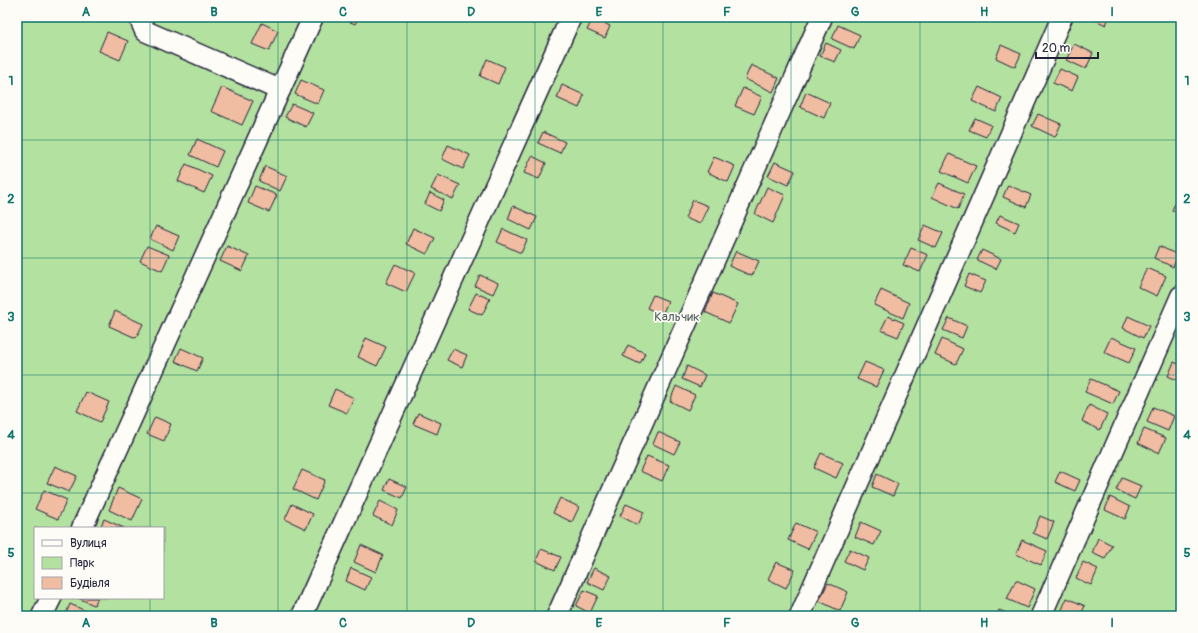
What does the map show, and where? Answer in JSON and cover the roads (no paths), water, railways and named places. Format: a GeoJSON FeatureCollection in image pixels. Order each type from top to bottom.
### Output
{"type":"FeatureCollection","features":[{"type":"Feature","properties":{"kind":"lane"},"geometry":{"type":"LineString","coordinates":[[139,17],[146,31],[280,90]]}},
{"type":"Feature","properties":{"kind":"lane"},"geometry":{"type":"LineString","coordinates":[[82,527],[313,17]]}},
{"type":"Feature","properties":{"kind":"lane"},"geometry":{"type":"LineString","coordinates":[[302,616],[571,17]]}},
{"type":"Feature","properties":{"kind":"lane"},"geometry":{"type":"LineString","coordinates":[[557,616],[822,17]]}},
{"type":"Feature","properties":{"kind":"lane"},"geometry":{"type":"LineString","coordinates":[[800,616],[1062,17]]}},
{"type":"Feature","properties":{"kind":"lane"},"geometry":{"type":"LineString","coordinates":[[1041,616],[1181,296]]}},
{"type":"Feature","properties":{"kind":"lane"},"geometry":{"type":"LineString","coordinates":[[42,616],[50,599]]}},
{"type":"Feature","properties":{"kind":"park label","name":"Кальчик"},"geometry":{"type":"Point","coordinates":[677,316]}}]}
